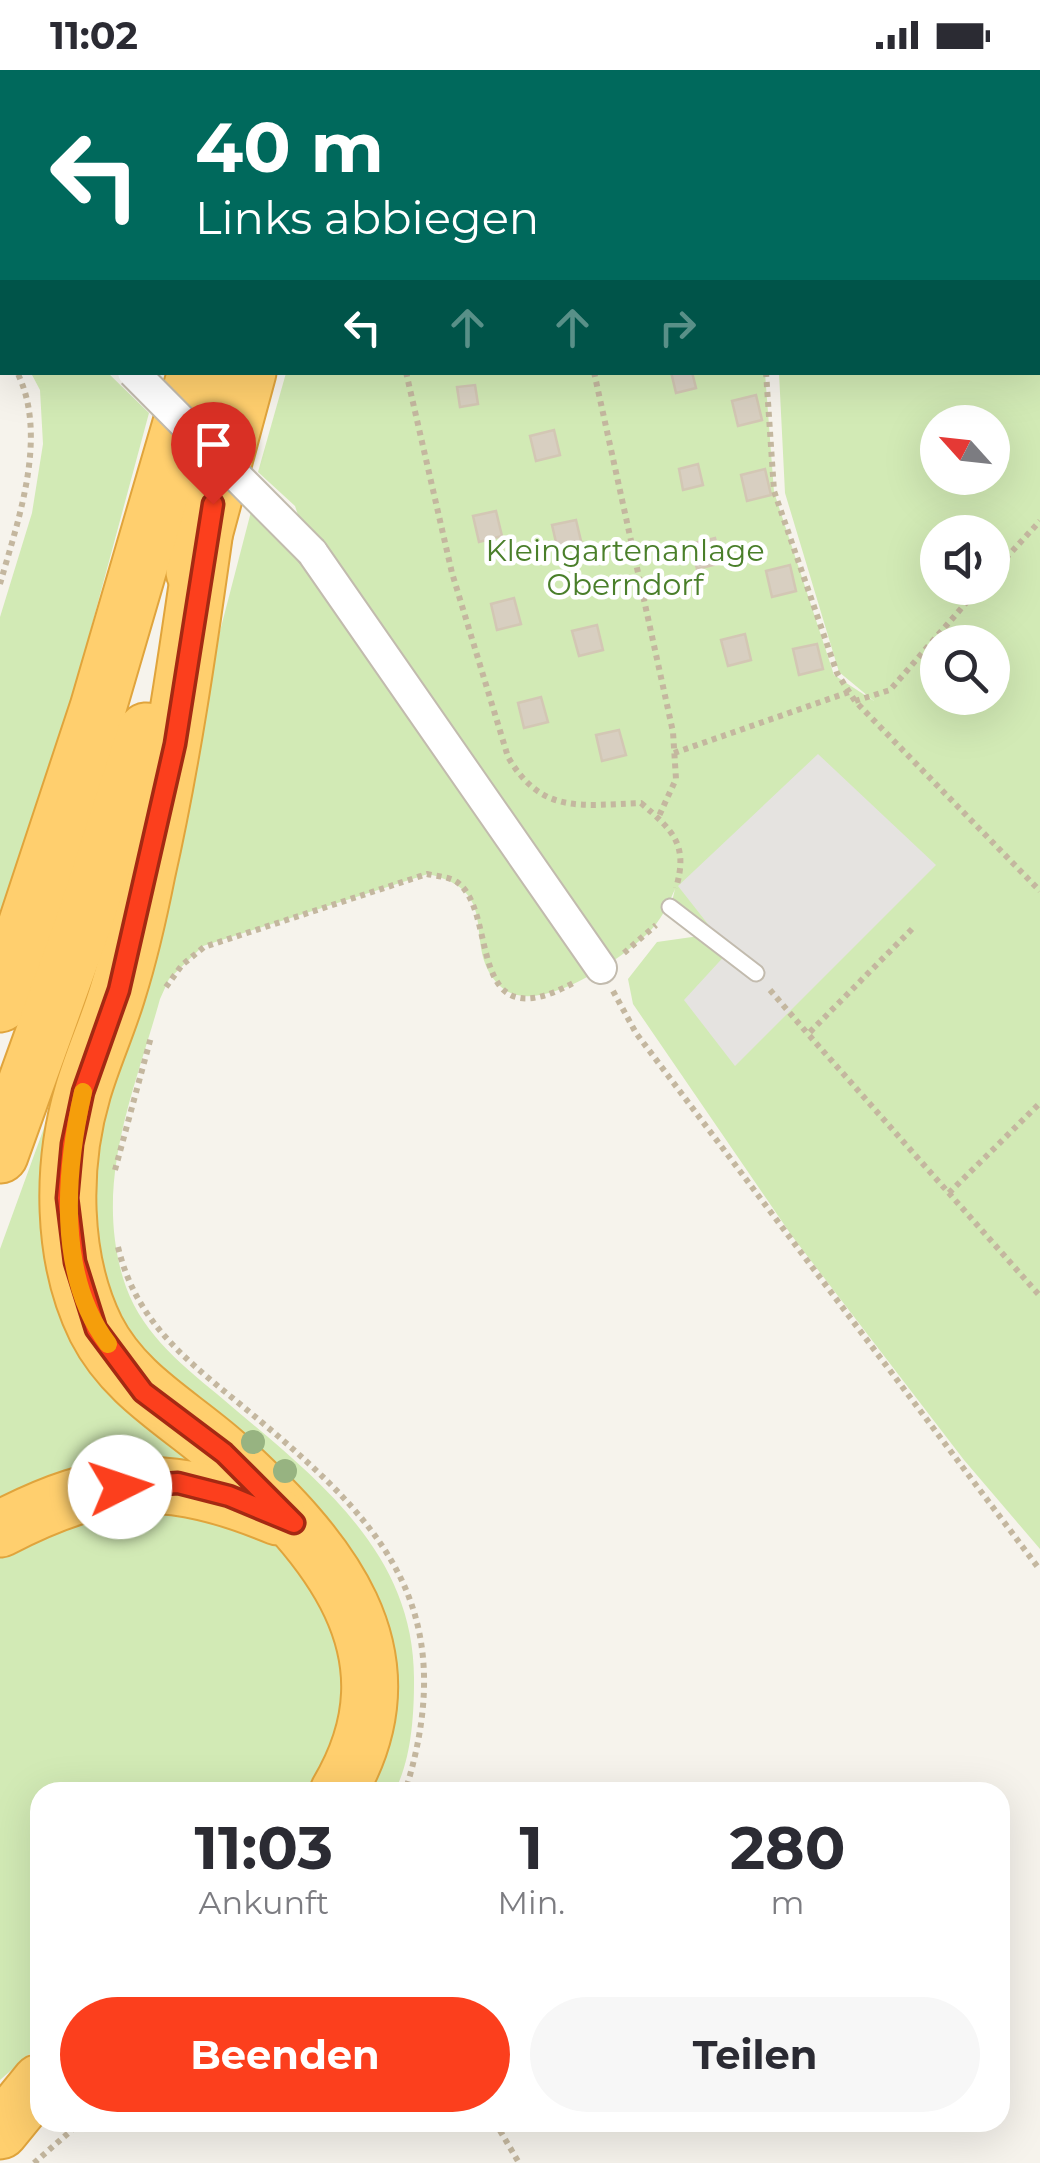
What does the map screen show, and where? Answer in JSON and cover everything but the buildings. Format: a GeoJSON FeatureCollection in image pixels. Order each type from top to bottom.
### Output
{"type":"FeatureCollection","features":[{"type":"Feature","properties":{"kind":"highway"},"geometry":{"type":"LineString","coordinates":[[0,1004],[103,692],[195,375]]}},
{"type":"Feature","properties":{"kind":"highway"},"geometry":{"type":"LineString","coordinates":[[0,1155],[86,916],[204,538],[247,375]]}},
{"type":"Feature","properties":{"kind":"highway"},"geometry":{"type":"LineString","coordinates":[[204,538],[175,744],[119,990],[83,1092],[72,1144],[67,1198],[75,1262],[96,1329],[143,1392],[224,1453],[325,1556],[352,1602],[368,1664],[366,1719],[342,1782]]}},
{"type":"Feature","properties":{"kind":"highway"},"geometry":{"type":"LineString","coordinates":[[0,1529],[50,1503],[120,1487],[178,1483],[229,1496],[294,1523]]}},
{"type":"Feature","properties":{"kind":"highway"},"geometry":{"type":"LineString","coordinates":[[0,2109],[30,2088]]}},
{"type":"Feature","properties":{"kind":"highway"},"geometry":{"type":"LineString","coordinates":[[0,2131],[30,2094]]}},
{"type":"Feature","properties":{"kind":"street"},"geometry":{"type":"LineString","coordinates":[[136,375],[312,552],[600,968]]}},
{"type":"Feature","properties":{"kind":"lane"},"geometry":{"type":"LineString","coordinates":[[670,906],[756,973]]}},
{"type":"Feature","properties":{"kind":"path"},"geometry":{"type":"LineString","coordinates":[[0,584],[22,507],[30,440],[26,390],[18,375]]}},
{"type":"Feature","properties":{"kind":"path"},"geometry":{"type":"LineString","coordinates":[[407,375],[452,573],[508,757],[522,781],[543,798],[576,805],[640,803],[658,818],[676,779],[674,752],[595,375]]}},
{"type":"Feature","properties":{"kind":"path"},"geometry":{"type":"LineString","coordinates":[[766,375],[774,492],[836,673],[854,701],[1040,891]]}},
{"type":"Feature","properties":{"kind":"path"},"geometry":{"type":"LineString","coordinates":[[1010,554],[1040,521]]}},
{"type":"Feature","properties":{"kind":"path"},"geometry":{"type":"LineString","coordinates":[[854,701],[890,690],[964,605]]}},
{"type":"Feature","properties":{"kind":"path"},"geometry":{"type":"LineString","coordinates":[[674,752],[849,692]]}},
{"type":"Feature","properties":{"kind":"path"},"geometry":{"type":"LineString","coordinates":[[161,999],[170,980],[204,947],[427,874],[456,881],[468,894],[487,965],[501,987],[523,996],[551,996],[600,968],[636,1033],[1040,1570]]}},
{"type":"Feature","properties":{"kind":"path"},"geometry":{"type":"LineString","coordinates":[[808,1034],[912,929]]}},
{"type":"Feature","properties":{"kind":"path"},"geometry":{"type":"LineString","coordinates":[[756,973],[1040,1296]]}},
{"type":"Feature","properties":{"kind":"path"},"geometry":{"type":"LineString","coordinates":[[114,1181],[156,1018]]}},
{"type":"Feature","properties":{"kind":"path"},"geometry":{"type":"LineString","coordinates":[[949,1193],[1040,1103]]}},
{"type":"Feature","properties":{"kind":"path"},"geometry":{"type":"LineString","coordinates":[[116,1236],[127,1282],[172,1348],[330,1482],[385,1544],[410,1594],[421,1652],[422,1718],[407,1782]]}},
{"type":"Feature","properties":{"kind":"path"},"geometry":{"type":"LineString","coordinates":[[34,2163],[70,2132]]}},
{"type":"Feature","properties":{"kind":"path"},"geometry":{"type":"LineString","coordinates":[[501,2132],[518,2163]]}},
{"type":"Feature","properties":{"kind":"green space"},"geometry":{"type":"Polygon","coordinates":[[[32,375],[110,375],[149,413],[73,695],[0,916],[0,617],[32,513],[43,444],[40,390],[32,375]]]}},
{"type":"Feature","properties":{"kind":"green space","name":"Kleingartenanlage Oberndorf"},"geometry":{"type":"Polygon","coordinates":[[[285,375],[765,375],[774,492],[834,675],[874,701],[839,672],[785,493],[779,375],[1040,375],[1040,1549],[964,1460],[792,1236],[633,1004],[628,979],[657,942],[699,936],[671,906],[675,889],[652,929],[618,958],[576,982],[534,996],[515,995],[500,986],[482,954],[478,922],[466,893],[452,882],[428,874],[203,946],[169,979],[139,1068],[115,1171],[115,1242],[130,1296],[149,1329],[188,1370],[287,1453],[351,1517],[377,1553],[397,1592],[410,1634],[414,1682],[410,1738],[399,1782],[365,1782],[388,1664],[152,1383],[85,1263],[105,1074],[253,504],[312,557],[295,506],[258,472],[285,375]]]}},
{"type":"Feature","properties":{"kind":"green space"},"geometry":{"type":"Polygon","coordinates":[[[82,1023],[50,1190],[200,1459],[195,1471],[0,1511],[0,1249],[82,1023]]]}},
{"type":"Feature","properties":{"kind":"green space"},"geometry":{"type":"Polygon","coordinates":[[[126,1495],[271,1535],[334,1612],[346,1676],[340,1738],[319,1782],[30,1782],[30,2054],[0,2080],[0,1538],[126,1495]]]}},
{"type":"Feature","properties":{"kind":"shaded area"},"geometry":{"type":"Polygon","coordinates":[[[818,754],[936,865],[735,1066],[684,1000],[729,951],[678,886],[818,754]]]}},
{"type":"Feature","properties":{"kind":"slow traffic"},"geometry":{"type":"LineString","coordinates":[[83,1092],[72,1144],[67,1198],[75,1262],[96,1329],[108,1344]]}},
{"type":"Feature","properties":{"kind":"route"},"geometry":{"type":"LineString","coordinates":[[120,1487],[178,1483],[229,1496],[294,1523],[224,1453],[143,1392],[96,1329],[75,1262],[67,1198],[72,1144],[83,1092],[119,990],[175,744],[204,538],[213,504]]}}]}
